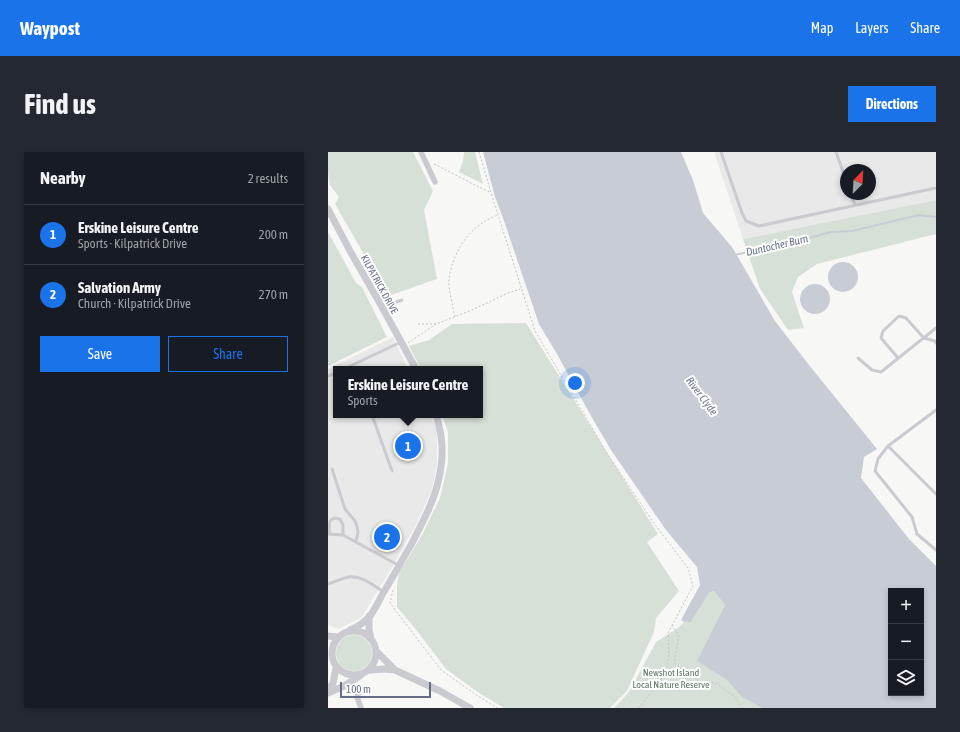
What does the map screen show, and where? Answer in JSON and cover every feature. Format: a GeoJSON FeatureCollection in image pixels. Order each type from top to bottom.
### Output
{"type":"FeatureCollection","features":[{"type":"Feature","properties":{"kind":"street"},"geometry":{"type":"LineString","coordinates":[[421,152],[435,182]]}},
{"type":"Feature","properties":{"kind":"street","name":"KILPATRICK DRIVE"},"geometry":{"type":"LineString","coordinates":[[328,209],[414,366]]}},
{"type":"Feature","properties":{"kind":"street"},"geometry":{"type":"LineString","coordinates":[[362,674],[346,674],[336,668],[330,655],[332,648],[338,637],[360,625],[369,616],[390,582],[429,511],[439,478],[442,461],[441,429],[437,418]]}},
{"type":"Feature","properties":{"kind":"street"},"geometry":{"type":"LineString","coordinates":[[369,616],[371,639],[377,652],[395,670]]}},
{"type":"Feature","properties":{"kind":"street"},"geometry":{"type":"LineString","coordinates":[[350,630],[362,632],[371,639]]}},
{"type":"Feature","properties":{"kind":"street"},"geometry":{"type":"LineString","coordinates":[[328,636],[338,637]]}},
{"type":"Feature","properties":{"kind":"street"},"geometry":{"type":"LineString","coordinates":[[370,670],[376,659],[377,652]]}},
{"type":"Feature","properties":{"kind":"street"},"geometry":{"type":"LineString","coordinates":[[328,692],[333,683],[336,668]]}},
{"type":"Feature","properties":{"kind":"street"},"geometry":{"type":"LineString","coordinates":[[328,692],[344,686],[370,670],[395,670],[434,688],[470,708]]}},
{"type":"Feature","properties":{"kind":"street"},"geometry":{"type":"LineString","coordinates":[[361,688],[357,697],[361,708]]}},
{"type":"Feature","properties":{"kind":"lane"},"geometry":{"type":"LineString","coordinates":[[721,152],[746,221],[759,226],[936,188]]}},
{"type":"Feature","properties":{"kind":"lane"},"geometry":{"type":"LineString","coordinates":[[836,152],[840,164]]}},
{"type":"Feature","properties":{"kind":"lane"},"geometry":{"type":"LineString","coordinates":[[853,200],[854,205]]}},
{"type":"Feature","properties":{"kind":"lane"},"geometry":{"type":"LineString","coordinates":[[382,307],[402,300]]}},
{"type":"Feature","properties":{"kind":"lane"},"geometry":{"type":"LineString","coordinates":[[898,358],[881,338],[883,331],[899,316],[906,318],[924,338],[936,343]]}},
{"type":"Feature","properties":{"kind":"lane"},"geometry":{"type":"LineString","coordinates":[[858,358],[872,370],[881,372],[936,328]]}},
{"type":"Feature","properties":{"kind":"lane"},"geometry":{"type":"LineString","coordinates":[[353,365],[402,344]]}},
{"type":"Feature","properties":{"kind":"lane"},"geometry":{"type":"LineString","coordinates":[[936,410],[888,446],[878,459],[875,471],[912,517],[917,534],[936,550]]}},
{"type":"Feature","properties":{"kind":"lane"},"geometry":{"type":"LineString","coordinates":[[373,418],[392,471]]}},
{"type":"Feature","properties":{"kind":"lane"},"geometry":{"type":"LineString","coordinates":[[888,446],[936,494]]}},
{"type":"Feature","properties":{"kind":"lane"},"geometry":{"type":"LineString","coordinates":[[332,469],[345,508],[357,526],[358,532],[356,542]]}},
{"type":"Feature","properties":{"kind":"lane"},"geometry":{"type":"LineString","coordinates":[[343,535],[343,525],[340,519],[334,518],[330,521],[328,528],[329,534],[343,535],[399,565]]}},
{"type":"Feature","properties":{"kind":"lane"},"geometry":{"type":"LineString","coordinates":[[328,584],[349,577],[355,577],[384,592]]}},
{"type":"Feature","properties":{"kind":"path"},"geometry":{"type":"LineString","coordinates":[[479,152],[535,331],[608,455],[653,522],[688,568],[693,586],[668,633],[669,653],[667,665],[660,681],[638,708]]}},
{"type":"Feature","properties":{"kind":"path"},"geometry":{"type":"LineString","coordinates":[[427,165],[434,164],[487,192],[491,192]]}},
{"type":"Feature","properties":{"kind":"path"},"geometry":{"type":"LineString","coordinates":[[455,316],[449,281],[458,249],[470,234],[484,222],[498,215]]}},
{"type":"Feature","properties":{"kind":"path"},"geometry":{"type":"LineString","coordinates":[[402,344],[436,324],[472,310],[508,293],[521,289]]}},
{"type":"Feature","properties":{"kind":"path"},"geometry":{"type":"LineString","coordinates":[[418,324],[436,324]]}},
{"type":"Feature","properties":{"kind":"path"},"geometry":{"type":"LineString","coordinates":[[390,582],[394,588],[390,603],[441,670],[497,708]]}},
{"type":"Feature","properties":{"kind":"path"},"geometry":{"type":"LineString","coordinates":[[672,625],[679,636],[674,662],[685,673],[701,682],[716,683],[734,697],[742,708]]}},
{"type":"Feature","properties":{"kind":"shaded area"},"geometry":{"type":"Polygon","coordinates":[[[714,152],[936,152],[936,200],[743,239],[714,152]]]}},
{"type":"Feature","properties":{"kind":"shaded area"},"geometry":{"type":"Polygon","coordinates":[[[393,337],[407,366],[334,366],[393,337]]]}},
{"type":"Feature","properties":{"kind":"shaded area"},"geometry":{"type":"Polygon","coordinates":[[[333,367],[333,418],[432,418],[437,429],[437,465],[432,489],[418,521],[393,566],[361,618],[338,629],[328,625],[328,369],[333,367]]]}},
{"type":"Feature","properties":{"kind":"green space"},"geometry":{"type":"Polygon","coordinates":[[[328,152],[413,152],[433,191],[424,210],[437,279],[388,296],[335,204],[339,197],[330,185],[328,173],[328,152]]]}},
{"type":"Feature","properties":{"kind":"green space"},"geometry":{"type":"Polygon","coordinates":[[[464,152],[475,152],[483,184],[459,172],[463,161],[464,152]]]}},
{"type":"Feature","properties":{"kind":"green space"},"geometry":{"type":"Polygon","coordinates":[[[936,200],[936,234],[817,264],[798,277],[792,292],[804,328],[788,330],[760,289],[743,239],[936,200]]]}},
{"type":"Feature","properties":{"kind":"green space"},"geometry":{"type":"Polygon","coordinates":[[[328,232],[356,283],[362,287],[387,337],[328,366],[328,232]]]}},
{"type":"Feature","properties":{"kind":"green space"},"geometry":{"type":"Polygon","coordinates":[[[526,323],[658,534],[647,542],[679,591],[656,618],[654,632],[627,691],[610,708],[504,708],[476,691],[446,669],[397,607],[397,586],[399,573],[422,535],[440,498],[448,463],[448,432],[443,418],[483,418],[483,366],[419,366],[409,346],[429,340],[452,324],[526,323]]]}},
{"type":"Feature","properties":{"kind":"green space","name":"Newshot Island Local Nature Reserve"},"geometry":{"type":"Polygon","coordinates":[[[714,591],[725,605],[698,661],[727,680],[743,697],[762,708],[614,708],[629,692],[656,642],[678,628],[684,622],[691,622],[709,593],[714,591]]]}},
{"type":"Feature","properties":{"kind":"green space"},"geometry":{"type":"Polygon","coordinates":[[[358,635],[367,640],[371,646],[371,660],[367,666],[358,671],[350,671],[341,666],[337,660],[336,649],[341,640],[347,636],[358,635]]]}},
{"type":"Feature","properties":{"kind":"water","name":"River Clyde"},"geometry":{"type":"Polygon","coordinates":[[[483,152],[681,152],[693,180],[703,213],[732,247],[775,321],[877,449],[864,457],[861,478],[909,539],[936,566],[936,708],[762,708],[742,697],[727,680],[697,661],[725,605],[714,591],[709,593],[691,622],[684,622],[681,620],[700,585],[697,567],[666,530],[611,450],[539,324],[495,197],[483,152]]]}},
{"type":"Feature","properties":{"kind":"water"},"geometry":{"type":"Polygon","coordinates":[[[843,262],[854,266],[858,277],[854,288],[843,292],[832,288],[828,277],[832,266],[843,262]]]}},
{"type":"Feature","properties":{"kind":"water"},"geometry":{"type":"Polygon","coordinates":[[[815,284],[826,288],[830,299],[826,310],[815,314],[804,310],[800,299],[804,288],[815,284]]]}},
{"type":"Feature","properties":{"kind":"waterway","name":"Duntocher Burn"},"geometry":{"type":"LineString","coordinates":[[734,255],[783,245],[831,232],[852,231],[919,215],[936,217]]}},
{"type":"Feature","properties":{"kind":"place","name":"Erskine Leisure Centre"},"geometry":{"type":"Point","coordinates":[408,446]}},
{"type":"Feature","properties":{"kind":"place","name":"Salvation Army"},"geometry":{"type":"Point","coordinates":[387,537]}}]}
